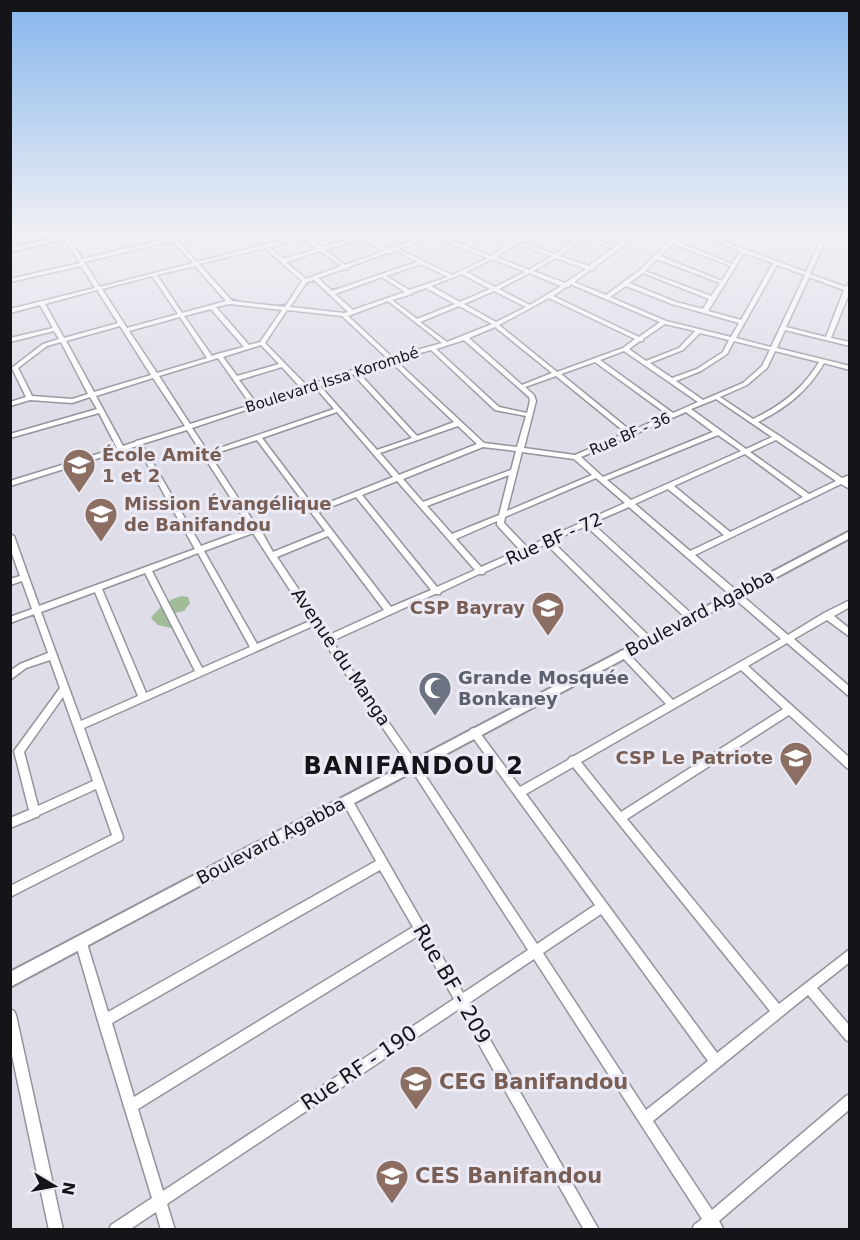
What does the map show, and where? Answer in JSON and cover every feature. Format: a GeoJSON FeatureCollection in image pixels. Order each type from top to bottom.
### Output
{"type":"FeatureCollection","features":[{"type":"Feature","properties":{"kind":"main road","name":"Boulevard Agabba"},"geometry":{"type":"LineString","coordinates":[[10,980],[849,534]]}},
{"type":"Feature","properties":{"kind":"street"},"geometry":{"type":"LineString","coordinates":[[10,311],[91,292]]}},
{"type":"Feature","properties":{"kind":"street","name":"Avenue du Manga"},"geometry":{"type":"LineString","coordinates":[[100,292],[208,454],[315,622],[414,766],[714,1225]]}},
{"type":"Feature","properties":{"kind":"street"},"geometry":{"type":"LineString","coordinates":[[165,292],[210,358]]}},
{"type":"Feature","properties":{"kind":"street"},"geometry":{"type":"LineString","coordinates":[[221,292],[230,302]]}},
{"type":"Feature","properties":{"kind":"street"},"geometry":{"type":"LineString","coordinates":[[10,404],[30,398],[69,401],[262,343],[298,292]]}},
{"type":"Feature","properties":{"kind":"street"},"geometry":{"type":"LineString","coordinates":[[335,292],[332,293],[351,312]]}},
{"type":"Feature","properties":{"kind":"street"},"geometry":{"type":"LineString","coordinates":[[30,398],[13,368],[44,345],[62,340],[181,315],[230,302],[344,315],[413,292]]}},
{"type":"Feature","properties":{"kind":"street"},"geometry":{"type":"LineString","coordinates":[[437,292],[495,325],[631,434]]}},
{"type":"Feature","properties":{"kind":"street"},"geometry":{"type":"LineString","coordinates":[[417,321],[488,292]]}},
{"type":"Feature","properties":{"kind":"street"},"geometry":{"type":"LineString","coordinates":[[500,292],[530,307]]}},
{"type":"Feature","properties":{"kind":"street","name":"Boulevard Issa Korombé"},"geometry":{"type":"LineString","coordinates":[[10,484],[255,406],[391,358],[465,338],[495,325],[556,292]]}},
{"type":"Feature","properties":{"kind":"street"},"geometry":{"type":"LineString","coordinates":[[592,292],[664,322],[849,368]]}},
{"type":"Feature","properties":{"kind":"street"},"geometry":{"type":"LineString","coordinates":[[607,297],[615,292]]}},
{"type":"Feature","properties":{"kind":"street"},"geometry":{"type":"LineString","coordinates":[[646,292],[674,303],[744,322]]}},
{"type":"Feature","properties":{"kind":"street"},"geometry":{"type":"LineString","coordinates":[[694,292],[712,299]]}},
{"type":"Feature","properties":{"kind":"street"},"geometry":{"type":"LineString","coordinates":[[704,312],[717,292]]}},
{"type":"Feature","properties":{"kind":"street"},"geometry":{"type":"LineString","coordinates":[[671,381],[699,370],[725,353],[760,292]]}},
{"type":"Feature","properties":{"kind":"street","name":"Rue BF - 36"},"geometry":{"type":"LineString","coordinates":[[314,511],[482,445],[576,457],[718,398],[757,376],[765,367],[799,292]]}},
{"type":"Feature","properties":{"kind":"street"},"geometry":{"type":"LineString","coordinates":[[828,339],[847,292]]}},
{"type":"Feature","properties":{"kind":"street"},"geometry":{"type":"LineString","coordinates":[[549,296],[641,340]]}},
{"type":"Feature","properties":{"kind":"street"},"geometry":{"type":"LineString","coordinates":[[390,300],[446,344]]}},
{"type":"Feature","properties":{"kind":"street"},"geometry":{"type":"LineString","coordinates":[[42,303],[121,448]]}},
{"type":"Feature","properties":{"kind":"street"},"geometry":{"type":"LineString","coordinates":[[213,307],[247,347]]}},
{"type":"Feature","properties":{"kind":"street"},"geometry":{"type":"LineString","coordinates":[[344,315],[482,445]]}},
{"type":"Feature","properties":{"kind":"street"},"geometry":{"type":"LineString","coordinates":[[521,387],[626,349],[664,322]]}},
{"type":"Feature","properties":{"kind":"street"},"geometry":{"type":"LineString","coordinates":[[782,328],[849,344]]}},
{"type":"Feature","properties":{"kind":"street"},"geometry":{"type":"LineString","coordinates":[[10,340],[56,329]]}},
{"type":"Feature","properties":{"kind":"street"},"geometry":{"type":"LineString","coordinates":[[646,363],[681,349],[699,331]]}},
{"type":"Feature","properties":{"kind":"street"},"geometry":{"type":"LineString","coordinates":[[465,338],[533,399],[501,518],[501,527],[526,551]]}},
{"type":"Feature","properties":{"kind":"street"},"geometry":{"type":"LineString","coordinates":[[262,343],[306,389]]}},
{"type":"Feature","properties":{"kind":"street"},"geometry":{"type":"LineString","coordinates":[[432,348],[500,411],[529,415]]}},
{"type":"Feature","properties":{"kind":"street"},"geometry":{"type":"LineString","coordinates":[[626,349],[704,403]]}},
{"type":"Feature","properties":{"kind":"street"},"geometry":{"type":"LineString","coordinates":[[219,356],[255,406]]}},
{"type":"Feature","properties":{"kind":"street"},"geometry":{"type":"LineString","coordinates":[[596,360],[673,416]]}},
{"type":"Feature","properties":{"kind":"street"},"geometry":{"type":"LineString","coordinates":[[754,421],[796,397],[810,383],[822,361]]}},
{"type":"Feature","properties":{"kind":"street"},"geometry":{"type":"LineString","coordinates":[[235,379],[283,365]]}},
{"type":"Feature","properties":{"kind":"street"},"geometry":{"type":"LineString","coordinates":[[354,372],[416,438]]}},
{"type":"Feature","properties":{"kind":"street"},"geometry":{"type":"LineString","coordinates":[[316,385],[481,572]]}},
{"type":"Feature","properties":{"kind":"street"},"geometry":{"type":"LineString","coordinates":[[718,398],[849,487]]}},
{"type":"Feature","properties":{"kind":"street"},"geometry":{"type":"LineString","coordinates":[[10,436],[101,410]]}},
{"type":"Feature","properties":{"kind":"street"},"geometry":{"type":"LineString","coordinates":[[208,454],[337,410]]}},
{"type":"Feature","properties":{"kind":"street"},"geometry":{"type":"LineString","coordinates":[[688,410],[808,497]]}},
{"type":"Feature","properties":{"kind":"street"},"geometry":{"type":"LineString","coordinates":[[375,453],[459,423]]}},
{"type":"Feature","properties":{"kind":"street"},"geometry":{"type":"LineString","coordinates":[[451,538],[718,432]]}},
{"type":"Feature","properties":{"kind":"street"},"geometry":{"type":"LineString","coordinates":[[258,437],[390,612]]}},
{"type":"Feature","properties":{"kind":"street","name":"Rue BF - 72"},"geometry":{"type":"LineString","coordinates":[[328,639],[778,438]]}},
{"type":"Feature","properties":{"kind":"street"},"geometry":{"type":"LineString","coordinates":[[138,442],[255,647]]}},
{"type":"Feature","properties":{"kind":"street"},"geometry":{"type":"LineString","coordinates":[[576,457],[849,693]]}},
{"type":"Feature","properties":{"kind":"street"},"geometry":{"type":"LineString","coordinates":[[422,505],[513,471]]}},
{"type":"Feature","properties":{"kind":"street"},"geometry":{"type":"LineString","coordinates":[[689,555],[849,477]]}},
{"type":"Feature","properties":{"kind":"street"},"geometry":{"type":"LineString","coordinates":[[669,486],[728,534]]}},
{"type":"Feature","properties":{"kind":"street"},"geometry":{"type":"LineString","coordinates":[[357,494],[437,592]]}},
{"type":"Feature","properties":{"kind":"street"},"geometry":{"type":"LineString","coordinates":[[588,524],[690,618]]}},
{"type":"Feature","properties":{"kind":"street"},"geometry":{"type":"LineString","coordinates":[[10,620],[256,529]]}},
{"type":"Feature","properties":{"kind":"street"},"geometry":{"type":"LineString","coordinates":[[273,555],[330,532]]}},
{"type":"Feature","properties":{"kind":"street"},"geometry":{"type":"LineString","coordinates":[[10,536],[118,837],[10,892]]}},
{"type":"Feature","properties":{"kind":"street"},"geometry":{"type":"LineString","coordinates":[[548,542],[648,640]]}},
{"type":"Feature","properties":{"kind":"street"},"geometry":{"type":"LineString","coordinates":[[147,569],[200,672]]}},
{"type":"Feature","properties":{"kind":"street"},"geometry":{"type":"LineString","coordinates":[[10,582],[25,577]]}},
{"type":"Feature","properties":{"kind":"street"},"geometry":{"type":"LineString","coordinates":[[97,588],[143,697]]}},
{"type":"Feature","properties":{"kind":"street"},"geometry":{"type":"LineString","coordinates":[[519,793],[849,603]]}},
{"type":"Feature","properties":{"kind":"street"},"geometry":{"type":"LineString","coordinates":[[827,615],[849,634]]}},
{"type":"Feature","properties":{"kind":"street"},"geometry":{"type":"LineString","coordinates":[[79,726],[315,622]]}},
{"type":"Feature","properties":{"kind":"street"},"geometry":{"type":"LineString","coordinates":[[622,653],[671,704]]}},
{"type":"Feature","properties":{"kind":"street"},"geometry":{"type":"LineString","coordinates":[[10,677],[23,666],[53,655]]}},
{"type":"Feature","properties":{"kind":"street"},"geometry":{"type":"LineString","coordinates":[[741,665],[849,765]]}},
{"type":"Feature","properties":{"kind":"street"},"geometry":{"type":"LineString","coordinates":[[35,813],[19,751],[65,688]]}},
{"type":"Feature","properties":{"kind":"street"},"geometry":{"type":"LineString","coordinates":[[620,818],[790,710]]}},
{"type":"Feature","properties":{"kind":"street"},"geometry":{"type":"LineString","coordinates":[[474,732],[716,1062]]}},
{"type":"Feature","properties":{"kind":"street"},"geometry":{"type":"LineString","coordinates":[[573,760],[778,1012]]}},
{"type":"Feature","properties":{"kind":"street"},"geometry":{"type":"LineString","coordinates":[[10,823],[99,783]]}},
{"type":"Feature","properties":{"kind":"street","name":"Rue BF - 209"},"geometry":{"type":"LineString","coordinates":[[347,801],[592,1230]]}},
{"type":"Feature","properties":{"kind":"street"},"geometry":{"type":"LineString","coordinates":[[104,1021],[382,863]]}},
{"type":"Feature","properties":{"kind":"street","name":"Rue RF - 190"},"geometry":{"type":"LineString","coordinates":[[116,1230],[602,907]]}},
{"type":"Feature","properties":{"kind":"street"},"geometry":{"type":"LineString","coordinates":[[130,1107],[420,929]]}},
{"type":"Feature","properties":{"kind":"street"},"geometry":{"type":"LineString","coordinates":[[81,941],[168,1230]]}},
{"type":"Feature","properties":{"kind":"street"},"geometry":{"type":"LineString","coordinates":[[645,1119],[849,954]]}},
{"type":"Feature","properties":{"kind":"street"},"geometry":{"type":"LineString","coordinates":[[809,988],[849,1035]]}},
{"type":"Feature","properties":{"kind":"street"},"geometry":{"type":"LineString","coordinates":[[10,1015],[56,1230]]}},
{"type":"Feature","properties":{"kind":"street"},"geometry":{"type":"LineString","coordinates":[[699,1230],[714,1225],[849,1100]]}},
{"type":"Feature","properties":{"kind":"green space"},"geometry":{"type":"Polygon","coordinates":[[[181,596],[188,597],[190,603],[184,611],[168,614],[168,620],[175,622],[171,628],[158,625],[151,618],[164,604],[181,596]]]}},
{"type":"Feature","properties":{"kind":"waterway"},"geometry":{"type":"LineString","coordinates":[[229,298],[244,303]]}},
{"type":"Feature","properties":{"kind":"waterway"},"geometry":{"type":"LineString","coordinates":[[273,306],[288,304]]}},
{"type":"Feature","properties":{"kind":"place","name":"École Amité 1 et 2"},"geometry":{"type":"Point","coordinates":[79,494]}},
{"type":"Feature","properties":{"kind":"place","name":"Mission Évangélique de Banifandou"},"geometry":{"type":"Point","coordinates":[101,543]}},
{"type":"Feature","properties":{"kind":"place","name":"CSP Bayray"},"geometry":{"type":"Point","coordinates":[548,637]}},
{"type":"Feature","properties":{"kind":"place","name":"Grande Mosquée Bonkaney"},"geometry":{"type":"Point","coordinates":[435,717]}},
{"type":"Feature","properties":{"kind":"place","name":"CSP Le Patriote"},"geometry":{"type":"Point","coordinates":[796,787]}},
{"type":"Feature","properties":{"kind":"place","name":"CEG Banifandou"},"geometry":{"type":"Point","coordinates":[416,1111]}},
{"type":"Feature","properties":{"kind":"place","name":"CES Banifandou"},"geometry":{"type":"Point","coordinates":[392,1205]}},
{"type":"Feature","properties":{"kind":"district","name":"BANIFANDOU 2"},"geometry":{"type":"Point","coordinates":[414,766]}}]}
